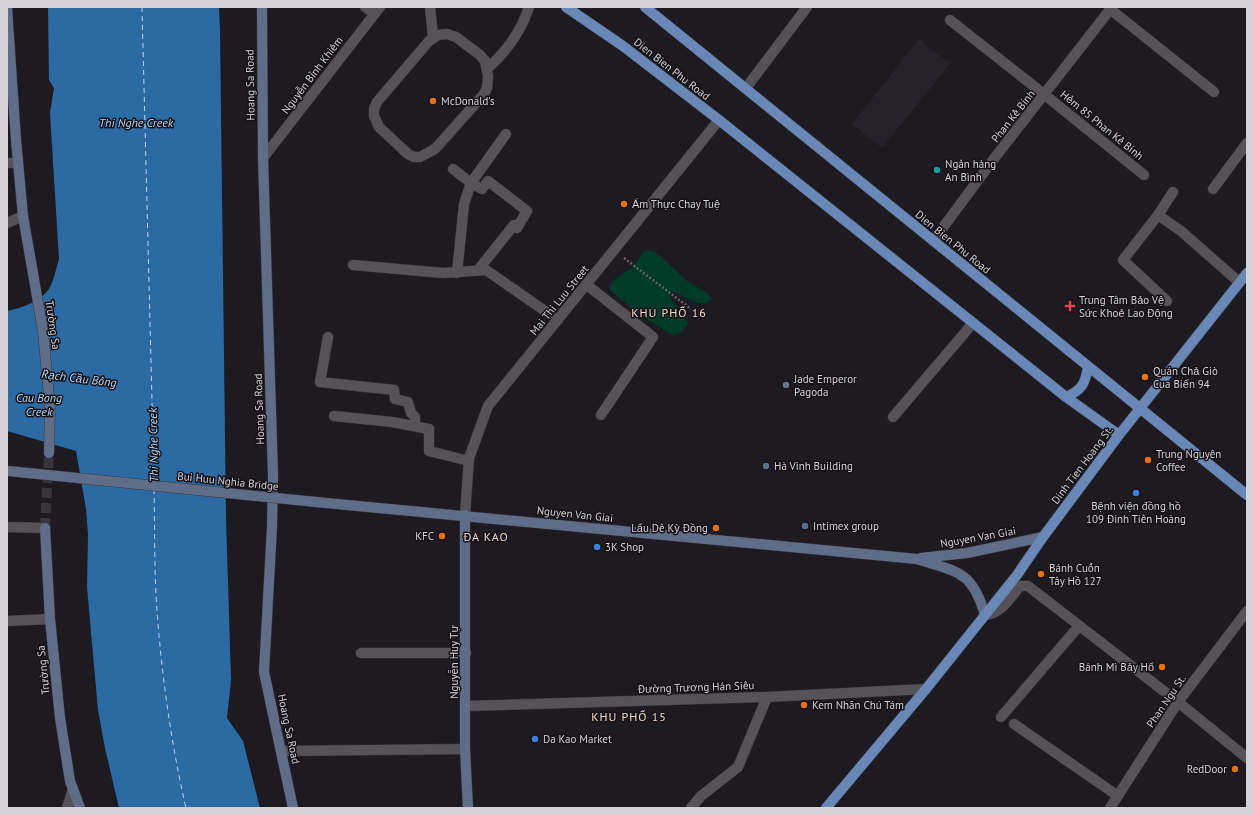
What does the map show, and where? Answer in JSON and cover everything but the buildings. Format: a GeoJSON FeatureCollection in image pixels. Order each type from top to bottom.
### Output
{"type":"FeatureCollection","features":[{"type":"Feature","properties":{"kind":"main road","name":"Dien Bien Phu Road"},"geometry":{"type":"LineString","coordinates":[[566,7],[622,46],[719,120],[1066,397],[1119,435]]}},
{"type":"Feature","properties":{"kind":"main road","name":"Dien Bien Phu Road"},"geometry":{"type":"LineString","coordinates":[[645,7],[1247,495]]}},
{"type":"Feature","properties":{"kind":"main road","name":"Dinh Tien Hoang St."},"geometry":{"type":"LineString","coordinates":[[826,808],[926,689],[1017,575],[1043,537],[1119,435],[1247,273]]}},
{"type":"Feature","properties":{"kind":"main road"},"geometry":{"type":"LineString","coordinates":[[1066,397],[1075,393],[1083,385],[1088,367]]}},
{"type":"Feature","properties":{"kind":"street","name":"Hoang Sa Road"},"geometry":{"type":"LineString","coordinates":[[262,7],[263,158],[273,475],[272,527],[264,672],[293,808]]}},
{"type":"Feature","properties":{"kind":"street"},"geometry":{"type":"LineString","coordinates":[[365,7],[377,10]]}},
{"type":"Feature","properties":{"kind":"street"},"geometry":{"type":"LineString","coordinates":[[430,7],[433,38]]}},
{"type":"Feature","properties":{"kind":"street"},"geometry":{"type":"LineString","coordinates":[[488,68],[507,49],[516,37],[523,24],[529,7]]}},
{"type":"Feature","properties":{"kind":"street"},"geometry":{"type":"LineString","coordinates":[[746,88],[806,7]]}},
{"type":"Feature","properties":{"kind":"street","name":"Trường Sa"},"geometry":{"type":"LineString","coordinates":[[7,8],[10,113],[18,163],[23,216],[44,338],[50,407],[49,453]]}},
{"type":"Feature","properties":{"kind":"street"},"geometry":{"type":"LineString","coordinates":[[1111,8],[1214,92]]}},
{"type":"Feature","properties":{"kind":"street","name":"Phan Kế Bính"},"geometry":{"type":"LineString","coordinates":[[933,241],[996,156],[1045,95],[1111,8]]}},
{"type":"Feature","properties":{"kind":"street","name":"Nguyễn Bỉnh Khiêm"},"geometry":{"type":"LineString","coordinates":[[263,158],[377,10]]}},
{"type":"Feature","properties":{"kind":"street","name":"Hẻm 85 Phan Kế Bính"},"geometry":{"type":"LineString","coordinates":[[950,20],[1144,175]]}},
{"type":"Feature","properties":{"kind":"street"},"geometry":{"type":"LineString","coordinates":[[447,34],[461,39],[480,55],[488,68],[488,82],[484,94],[435,148],[420,157],[414,157],[408,154],[379,127],[374,116],[374,109],[377,102],[428,41],[438,35],[447,34]]}},
{"type":"Feature","properties":{"kind":"street","name":"Mai Thi Luu Street"},"geometry":{"type":"LineString","coordinates":[[465,515],[469,461],[488,406],[719,120]]}},
{"type":"Feature","properties":{"kind":"street"},"geometry":{"type":"LineString","coordinates":[[457,273],[464,204],[471,183],[506,134]]}},
{"type":"Feature","properties":{"kind":"street"},"geometry":{"type":"LineString","coordinates":[[1213,189],[1247,143]]}},
{"type":"Feature","properties":{"kind":"street"},"geometry":{"type":"LineString","coordinates":[[7,163],[18,163]]}},
{"type":"Feature","properties":{"kind":"street"},"geometry":{"type":"LineString","coordinates":[[454,169],[482,190],[488,181],[527,211],[517,228],[514,225],[478,270]]}},
{"type":"Feature","properties":{"kind":"street"},"geometry":{"type":"LineString","coordinates":[[1167,301],[1123,260],[1158,215],[1173,192]]}},
{"type":"Feature","properties":{"kind":"street"},"geometry":{"type":"LineString","coordinates":[[1158,215],[1181,231],[1239,282]]}},
{"type":"Feature","properties":{"kind":"street"},"geometry":{"type":"LineString","coordinates":[[7,223],[23,216]]}},
{"type":"Feature","properties":{"kind":"street"},"geometry":{"type":"LineString","coordinates":[[353,265],[443,273],[486,270],[558,320]]}},
{"type":"Feature","properties":{"kind":"street"},"geometry":{"type":"LineString","coordinates":[[587,285],[653,337],[601,415]]}},
{"type":"Feature","properties":{"kind":"street"},"geometry":{"type":"LineString","coordinates":[[893,417],[973,323]]}},
{"type":"Feature","properties":{"kind":"street"},"geometry":{"type":"LineString","coordinates":[[328,337],[320,382],[394,390],[395,399],[408,402],[411,413],[415,417],[415,425]]}},
{"type":"Feature","properties":{"kind":"street"},"geometry":{"type":"LineString","coordinates":[[334,416],[415,425],[430,429],[429,451],[469,461]]}},
{"type":"Feature","properties":{"kind":"street","name":"Bui Huu Nghia Bridge"},"geometry":{"type":"LineString","coordinates":[[7,471],[326,503]]}},
{"type":"Feature","properties":{"kind":"street","name":"Nguyen Van Giai"},"geometry":{"type":"LineString","coordinates":[[326,503],[917,559],[956,571],[968,579],[981,601],[985,615]]}},
{"type":"Feature","properties":{"kind":"street","name":"Nguyễn Huy Tự"},"geometry":{"type":"LineString","coordinates":[[465,515],[465,749],[468,808]]}},
{"type":"Feature","properties":{"kind":"street","name":"Trường Sa"},"geometry":{"type":"LineString","coordinates":[[7,527],[45,528],[50,619],[60,718],[70,781],[80,808]]}},
{"type":"Feature","properties":{"kind":"street","name":"Nguyen Van Giai"},"geometry":{"type":"LineString","coordinates":[[917,559],[967,553],[1043,537]]}},
{"type":"Feature","properties":{"kind":"street"},"geometry":{"type":"LineString","coordinates":[[985,615],[993,614],[997,611],[1007,602],[1020,586],[1028,586],[1178,702],[1247,758]]}},
{"type":"Feature","properties":{"kind":"street","name":"Phan Ngu St."},"geometry":{"type":"LineString","coordinates":[[1110,808],[1178,702],[1247,612]]}},
{"type":"Feature","properties":{"kind":"street"},"geometry":{"type":"LineString","coordinates":[[7,621],[50,619]]}},
{"type":"Feature","properties":{"kind":"street"},"geometry":{"type":"LineString","coordinates":[[1001,718],[1079,626]]}},
{"type":"Feature","properties":{"kind":"street"},"geometry":{"type":"LineString","coordinates":[[361,654],[466,653]]}},
{"type":"Feature","properties":{"kind":"street","name":"Đường Trương Hán Siêu"},"geometry":{"type":"LineString","coordinates":[[466,706],[767,697],[926,689]]}},
{"type":"Feature","properties":{"kind":"street"},"geometry":{"type":"LineString","coordinates":[[691,808],[701,796],[738,767],[767,697]]}},
{"type":"Feature","properties":{"kind":"street"},"geometry":{"type":"LineString","coordinates":[[1014,724],[1118,796]]}},
{"type":"Feature","properties":{"kind":"street"},"geometry":{"type":"LineString","coordinates":[[281,750],[465,749]]}},
{"type":"Feature","properties":{"kind":"street"},"geometry":{"type":"LineString","coordinates":[[67,808],[73,789]]}},
{"type":"Feature","properties":{"kind":"path"},"geometry":{"type":"LineString","coordinates":[[614,250],[691,309]]}},
{"type":"Feature","properties":{"kind":"shaded area"},"geometry":{"type":"Polygon","coordinates":[[[919,39],[950,64],[882,148],[852,124],[919,39]]]}},
{"type":"Feature","properties":{"kind":"green space"},"geometry":{"type":"Polygon","coordinates":[[[645,251],[653,251],[659,255],[687,281],[707,293],[711,299],[709,302],[701,303],[675,292],[671,293],[671,300],[688,324],[681,332],[674,336],[640,314],[609,289],[613,281],[635,265],[645,251]]]}},
{"type":"Feature","properties":{"kind":"water","name":"Thi Nghe Creek"},"geometry":{"type":"Polygon","coordinates":[[[48,7],[219,7],[226,518],[231,680],[227,718],[243,741],[260,808],[119,808],[98,710],[87,587],[88,534],[86,509],[76,451],[7,431],[7,311],[30,304],[45,294],[52,282],[59,259],[50,113],[54,88],[49,80],[48,7]]]}},
{"type":"Feature","properties":{"kind":"ferry route"},"geometry":{"type":"LineString","coordinates":[[142,7],[154,480]]}},
{"type":"Feature","properties":{"kind":"ferry route"},"geometry":{"type":"LineString","coordinates":[[154,489],[156,596],[159,636],[168,710],[186,808]]}},
{"type":"Feature","properties":{"kind":"tunnel"},"geometry":{"type":"LineString","coordinates":[[45,528],[49,453]]}},
{"type":"Feature","properties":{"kind":"place","name":"McDonald's"},"geometry":{"type":"Point","coordinates":[433,101]}},
{"type":"Feature","properties":{"kind":"place","name":"Ngân hàng An Bình"},"geometry":{"type":"Point","coordinates":[937,170]}},
{"type":"Feature","properties":{"kind":"place","name":"Ẩm Thực Chay Tuệ"},"geometry":{"type":"Point","coordinates":[624,204]}},
{"type":"Feature","properties":{"kind":"place","name":"Trung Tâm Bảo Vệ Sức Khoẻ Lao Động"},"geometry":{"type":"Point","coordinates":[1070,306]}},
{"type":"Feature","properties":{"kind":"place","name":"Quán Chả Giò Cua Biển 94"},"geometry":{"type":"Point","coordinates":[1145,377]}},
{"type":"Feature","properties":{"kind":"place","name":"Jade Emperor Pagoda"},"geometry":{"type":"Point","coordinates":[786,385]}},
{"type":"Feature","properties":{"kind":"place","name":"Trung Nguyên Coffee"},"geometry":{"type":"Point","coordinates":[1148,460]}},
{"type":"Feature","properties":{"kind":"place","name":"Hà Vinh Building"},"geometry":{"type":"Point","coordinates":[766,466]}},
{"type":"Feature","properties":{"kind":"place","name":"Bệnh viện đồng hồ 109 Đinh Tiên Hoàng"},"geometry":{"type":"Point","coordinates":[1136,493]}},
{"type":"Feature","properties":{"kind":"place","name":"Intimex group"},"geometry":{"type":"Point","coordinates":[805,526]}},
{"type":"Feature","properties":{"kind":"place","name":"Lẩu Dê Kỳ Đồng"},"geometry":{"type":"Point","coordinates":[716,528]}},
{"type":"Feature","properties":{"kind":"place","name":"KFC"},"geometry":{"type":"Point","coordinates":[442,536]}},
{"type":"Feature","properties":{"kind":"place","name":"3K Shop"},"geometry":{"type":"Point","coordinates":[597,547]}},
{"type":"Feature","properties":{"kind":"place","name":"Bánh Cuốn Tây Hồ 127"},"geometry":{"type":"Point","coordinates":[1041,574]}},
{"type":"Feature","properties":{"kind":"place","name":"Bánh Mì Bảy Hổ"},"geometry":{"type":"Point","coordinates":[1162,667]}},
{"type":"Feature","properties":{"kind":"place","name":"Kem Nhãn Chú Tám"},"geometry":{"type":"Point","coordinates":[804,705]}},
{"type":"Feature","properties":{"kind":"place","name":"Da Kao Market"},"geometry":{"type":"Point","coordinates":[535,739]}},
{"type":"Feature","properties":{"kind":"place","name":"RedDoor"},"geometry":{"type":"Point","coordinates":[1235,769]}},
{"type":"Feature","properties":{"kind":"district","name":"KHU PHỐ 16"},"geometry":{"type":"Point","coordinates":[669,312]}},
{"type":"Feature","properties":{"kind":"district","name":"ĐA KAO"},"geometry":{"type":"Point","coordinates":[486,536]}},
{"type":"Feature","properties":{"kind":"district","name":"KHU PHỐ 15"},"geometry":{"type":"Point","coordinates":[629,716]}},
{"type":"Feature","properties":{"kind":"water label","name":"Rạch Cầu Bông"},"geometry":{"type":"Point","coordinates":[79,378]}},
{"type":"Feature","properties":{"kind":"water label","name":"Cau Bong Creek"},"geometry":{"type":"Point","coordinates":[39,404]}}]}
